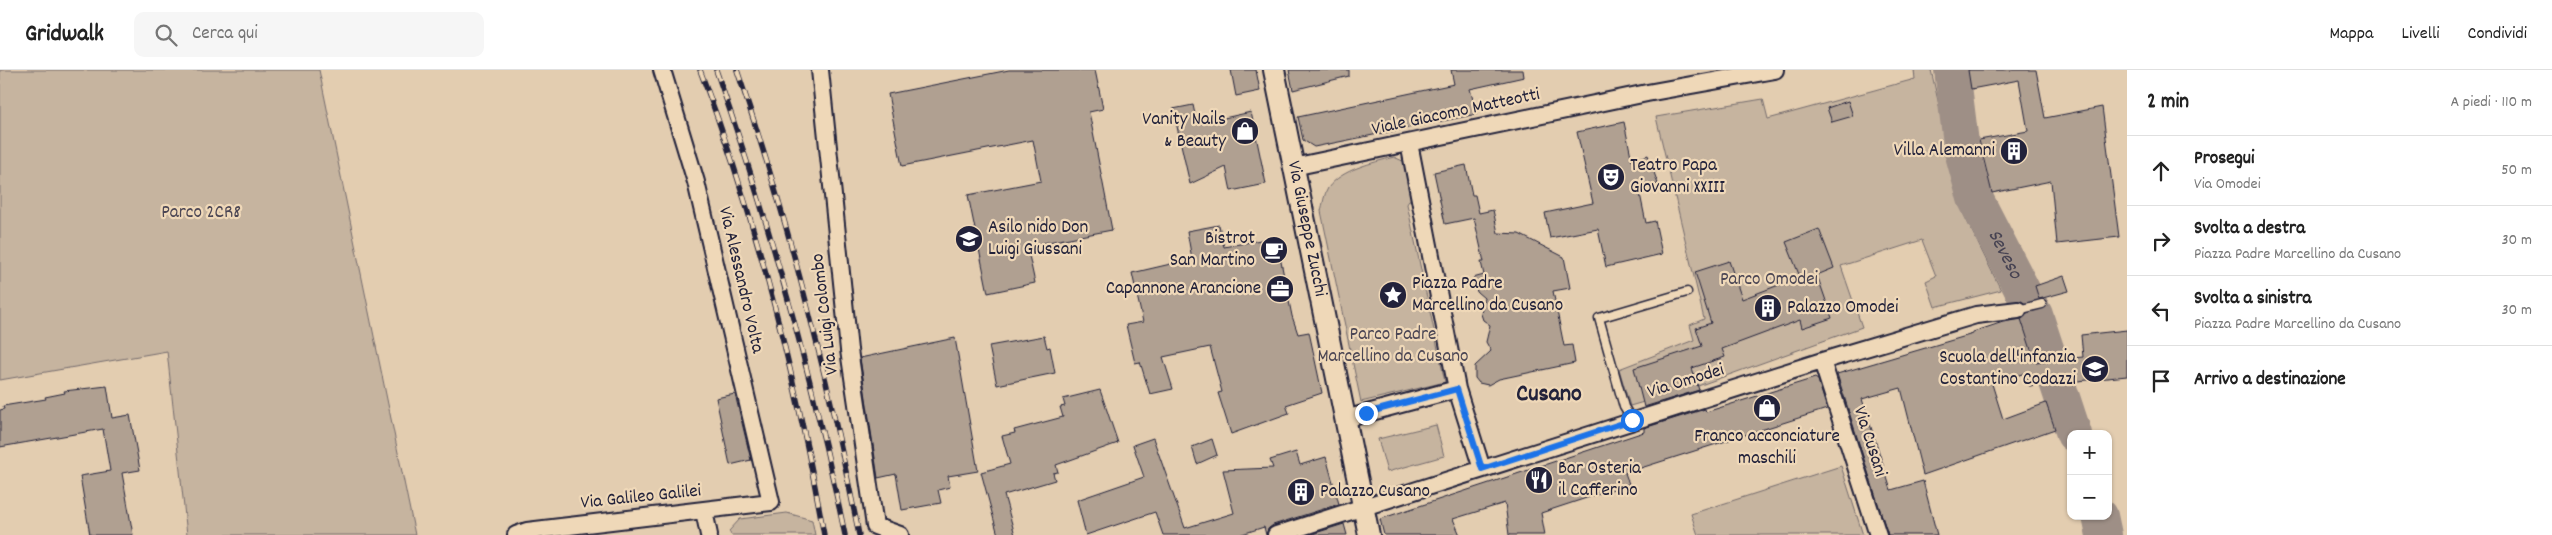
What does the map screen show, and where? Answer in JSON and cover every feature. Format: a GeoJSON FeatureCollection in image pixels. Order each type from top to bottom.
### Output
{"type":"FeatureCollection","features":[{"type":"Feature","properties":{"kind":"street","name":"Via Alessandro Volta"},"geometry":{"type":"LineString","coordinates":[[662,70],[696,182],[771,502]]}},
{"type":"Feature","properties":{"kind":"street","name":"Via Luigi Colombo"},"geometry":{"type":"LineString","coordinates":[[820,70],[849,350],[876,526],[900,535]]}},
{"type":"Feature","properties":{"kind":"street","name":"Via Giuseppe Zucchi"},"geometry":{"type":"LineString","coordinates":[[1274,70],[1369,535]]}},
{"type":"Feature","properties":{"kind":"street","name":"Viale Giacomo Matteotti"},"geometry":{"type":"LineString","coordinates":[[1293,167],[1640,94],[1721,75],[1775,70]]}},
{"type":"Feature","properties":{"kind":"street"},"geometry":{"type":"LineString","coordinates":[[1409,143],[1457,389],[1482,469]]}},
{"type":"Feature","properties":{"kind":"street","name":"Via Omodei"},"geometry":{"type":"LineString","coordinates":[[1276,535],[1822,361],[1976,315],[2018,310]]}},
{"type":"Feature","properties":{"kind":"street","name":"Via Cusani"},"geometry":{"type":"LineString","coordinates":[[1822,361],[1878,535]]}},
{"type":"Feature","properties":{"kind":"street"},"geometry":{"type":"LineString","coordinates":[[1345,419],[1457,389]]}},
{"type":"Feature","properties":{"kind":"street","name":"Via Galileo Galilei"},"geometry":{"type":"LineString","coordinates":[[516,535],[527,531],[771,502]]}},
{"type":"Feature","properties":{"kind":"street"},"geometry":{"type":"LineString","coordinates":[[704,511],[709,535]]}},
{"type":"Feature","properties":{"kind":"lane"},"geometry":{"type":"LineString","coordinates":[[1632,420],[1624,407],[1599,318],[1687,292]]}},
{"type":"Feature","properties":{"kind":"lane"},"geometry":{"type":"LineString","coordinates":[[2018,310],[2042,304]]}},
{"type":"Feature","properties":{"kind":"green space","name":"Parco 2CR8"},"geometry":{"type":"Polygon","coordinates":[[[0,70],[319,70],[415,535],[187,535],[167,351],[0,380],[0,70]]]}},
{"type":"Feature","properties":{"kind":"green space","name":"Parco Omodei"},"geometry":{"type":"Polygon","coordinates":[[[1914,70],[1931,70],[1964,215],[2001,290],[1935,307],[1926,281],[1936,276],[1922,240],[1841,266],[1862,327],[1698,386],[1630,406],[1619,369],[1694,340],[1690,325],[1704,319],[1656,117],[1763,99],[1768,119],[1915,79],[1914,70]]]}},
{"type":"Feature","properties":{"kind":"green space","name":"Parco Padre Marcellino da Cusano"},"geometry":{"type":"Polygon","coordinates":[[[1394,157],[1407,163],[1415,191],[1407,204],[1445,382],[1361,402],[1321,211],[1328,188],[1334,181],[1349,171],[1394,157]]]}},
{"type":"Feature","properties":{"kind":"green space"},"geometry":{"type":"Polygon","coordinates":[[[1436,425],[1444,456],[1387,472],[1378,439],[1436,425]]]}},
{"type":"Feature","properties":{"kind":"green space"},"geometry":{"type":"Polygon","coordinates":[[[1841,466],[1863,535],[1698,535],[1691,514],[1841,466]]]}},
{"type":"Feature","properties":{"kind":"green space"},"geometry":{"type":"Polygon","coordinates":[[[787,513],[812,520],[815,535],[731,535],[729,531],[740,519],[787,513]]]}},
{"type":"Feature","properties":{"kind":"building"},"geometry":{"type":"Polygon","coordinates":[[[1009,70],[1095,70],[1103,109],[1089,112],[1112,230],[1027,246],[1035,283],[988,293],[968,195],[1041,181],[1033,140],[902,166],[888,94],[1009,70]]]}},
{"type":"Feature","properties":{"kind":"building"},"geometry":{"type":"Polygon","coordinates":[[[1231,70],[1256,70],[1260,91],[1236,96],[1231,70]]]}},
{"type":"Feature","properties":{"kind":"building"},"geometry":{"type":"Polygon","coordinates":[[[1289,70],[1349,70],[1349,76],[1293,90],[1289,70]]]}},
{"type":"Feature","properties":{"kind":"building"},"geometry":{"type":"Polygon","coordinates":[[[1451,70],[1523,70],[1524,77],[1470,89],[1477,114],[1314,147],[1303,140],[1298,117],[1454,84],[1451,70]]]}},
{"type":"Feature","properties":{"kind":"building"},"geometry":{"type":"Polygon","coordinates":[[[1968,70],[2036,70],[2045,118],[2102,107],[2119,237],[2057,244],[2051,181],[1992,193],[1979,140],[2028,131],[2019,80],[1971,89],[1968,70]]]}},
{"type":"Feature","properties":{"kind":"building"},"geometry":{"type":"Polygon","coordinates":[[[1848,101],[1853,116],[1832,122],[1827,108],[1848,101]]]}},
{"type":"Feature","properties":{"kind":"building"},"geometry":{"type":"Polygon","coordinates":[[[1193,105],[1197,124],[1251,112],[1266,184],[1231,191],[1226,167],[1190,184],[1173,109],[1193,105]]]}},
{"type":"Feature","properties":{"kind":"building","name":"Teatro Papa Giovanni XXIII"},"geometry":{"type":"Polygon","coordinates":[[[1624,122],[1632,161],[1648,155],[1658,184],[1639,189],[1646,223],[1655,221],[1662,254],[1606,267],[1598,229],[1550,238],[1545,213],[1593,203],[1577,132],[1624,122]]]}},
{"type":"Feature","properties":{"kind":"building"},"geometry":{"type":"Polygon","coordinates":[[[1466,165],[1472,195],[1475,195],[1479,213],[1493,210],[1498,233],[1519,234],[1564,257],[1570,288],[1553,291],[1564,346],[1572,345],[1575,363],[1499,379],[1488,385],[1479,383],[1475,378],[1475,366],[1491,351],[1486,342],[1490,325],[1483,320],[1481,314],[1484,298],[1477,292],[1473,278],[1484,275],[1481,262],[1484,262],[1474,218],[1445,224],[1434,172],[1466,165]]]}},
{"type":"Feature","properties":{"kind":"building"},"geometry":{"type":"Polygon","coordinates":[[[1219,225],[1224,247],[1276,237],[1292,316],[1298,334],[1309,332],[1322,393],[1286,405],[1289,413],[1231,434],[1218,393],[1222,392],[1210,347],[1163,357],[1173,389],[1150,394],[1140,362],[1135,363],[1126,325],[1143,322],[1132,273],[1192,259],[1187,231],[1219,225]]]}},
{"type":"Feature","properties":{"kind":"building","name":"Palazzo Omodei"},"geometry":{"type":"Polygon","coordinates":[[[1819,229],[1834,268],[1817,275],[1832,318],[1802,328],[1800,320],[1722,349],[1725,357],[1692,368],[1699,390],[1644,407],[1634,368],[1702,346],[1696,328],[1711,323],[1695,272],[1729,261],[1742,299],[1800,277],[1786,242],[1819,229]]]}},
{"type":"Feature","properties":{"kind":"building"},"geometry":{"type":"Polygon","coordinates":[[[2064,276],[2069,291],[2039,299],[2035,286],[2064,276]]]}},
{"type":"Feature","properties":{"kind":"building"},"geometry":{"type":"Polygon","coordinates":[[[2021,319],[2035,362],[2083,357],[2081,335],[2127,330],[2127,376],[2029,386],[2025,373],[1992,384],[2003,419],[2046,403],[2055,429],[1923,475],[1901,388],[1862,399],[1891,490],[1923,481],[1937,535],[1888,535],[1837,374],[1973,334],[1973,332],[2003,322],[2021,319]]]}},
{"type":"Feature","properties":{"kind":"building"},"geometry":{"type":"Polygon","coordinates":[[[1044,336],[1047,348],[1050,347],[1055,373],[997,385],[989,346],[1044,336]]]}},
{"type":"Feature","properties":{"kind":"building"},"geometry":{"type":"Polygon","coordinates":[[[955,338],[978,471],[948,476],[950,487],[938,490],[941,503],[902,510],[896,474],[878,478],[860,358],[955,338]]]}},
{"type":"Feature","properties":{"kind":"building"},"geometry":{"type":"Polygon","coordinates":[[[1815,378],[1818,380],[1827,409],[1625,473],[1629,484],[1541,513],[1545,535],[1509,535],[1505,503],[1453,519],[1460,535],[1384,535],[1380,519],[1644,432],[1644,428],[1705,409],[1706,412],[1815,378]]]}},
{"type":"Feature","properties":{"kind":"building"},"geometry":{"type":"Polygon","coordinates":[[[107,386],[112,418],[130,415],[140,470],[122,473],[133,535],[90,535],[80,476],[110,471],[103,429],[0,447],[0,410],[4,409],[3,406],[46,399],[45,397],[65,393],[64,391],[107,386]]]}},
{"type":"Feature","properties":{"kind":"building"},"geometry":{"type":"Polygon","coordinates":[[[1100,390],[1118,443],[1056,465],[1058,472],[1053,473],[1055,480],[1004,495],[1015,535],[998,535],[981,472],[1010,464],[1002,436],[1015,433],[1014,430],[1063,417],[1060,407],[1065,406],[1063,399],[1100,390]]]}},
{"type":"Feature","properties":{"kind":"building"},"geometry":{"type":"Polygon","coordinates":[[[735,394],[751,460],[730,465],[716,398],[735,394]]]}},
{"type":"Feature","properties":{"kind":"building"},"geometry":{"type":"Polygon","coordinates":[[[1153,438],[1185,528],[1234,513],[1223,470],[1273,468],[1270,460],[1296,452],[1300,465],[1326,457],[1339,504],[1273,525],[1268,529],[1266,535],[1264,527],[1239,535],[1163,535],[1155,512],[1086,535],[1077,500],[1144,477],[1133,445],[1153,438]]]}},
{"type":"Feature","properties":{"kind":"building"},"geometry":{"type":"Polygon","coordinates":[[[1212,439],[1217,455],[1197,464],[1192,447],[1212,439]]]}},
{"type":"Feature","properties":{"kind":"building"},"geometry":{"type":"Polygon","coordinates":[[[1344,524],[1347,535],[1309,535],[1344,524]]]}},
{"type":"Feature","properties":{"kind":"waterway","name":"Seveso"},"geometry":{"type":"LineString","coordinates":[[1952,70],[1962,151],[1975,198],[2035,315],[2073,430]]}},
{"type":"Feature","properties":{"kind":"waterway","name":"Seveso"},"geometry":{"type":"LineString","coordinates":[[2101,520],[2104,535]]}},
{"type":"Feature","properties":{"kind":"railway"},"geometry":{"type":"LineString","coordinates":[[700,70],[721,127],[773,300],[801,417],[824,535]]}},
{"type":"Feature","properties":{"kind":"railway"},"geometry":{"type":"LineString","coordinates":[[716,70],[772,242],[819,417],[845,535]]}},
{"type":"Feature","properties":{"kind":"railway"},"geometry":{"type":"LineString","coordinates":[[737,70],[774,185],[806,300],[834,417],[859,535]]}},
{"type":"Feature","properties":{"kind":"place","name":"Vanity Nails & Beauty"},"geometry":{"type":"Point","coordinates":[1245,131]}},
{"type":"Feature","properties":{"kind":"place","name":"Villa Alemanni"},"geometry":{"type":"Point","coordinates":[2014,151]}},
{"type":"Feature","properties":{"kind":"place","name":"Teatro Papa Giovanni XXIII"},"geometry":{"type":"Point","coordinates":[1611,177]}},
{"type":"Feature","properties":{"kind":"place","name":"Asilo nido Don Luigi Giussani"},"geometry":{"type":"Point","coordinates":[969,239]}},
{"type":"Feature","properties":{"kind":"place","name":"Bistrot San Martino"},"geometry":{"type":"Point","coordinates":[1274,250]}},
{"type":"Feature","properties":{"kind":"place","name":"Capannone Arancione"},"geometry":{"type":"Point","coordinates":[1280,289]}},
{"type":"Feature","properties":{"kind":"place","name":"Piazza Padre Marcellino da Cusano"},"geometry":{"type":"Point","coordinates":[1393,295]}},
{"type":"Feature","properties":{"kind":"place","name":"Palazzo Omodei"},"geometry":{"type":"Point","coordinates":[1768,308]}},
{"type":"Feature","properties":{"kind":"place","name":"Scuola dell'infanzia Costantino Codazzi"},"geometry":{"type":"Point","coordinates":[2095,369]}},
{"type":"Feature","properties":{"kind":"place","name":"Franco acconciature maschili"},"geometry":{"type":"Point","coordinates":[1767,408]}},
{"type":"Feature","properties":{"kind":"place","name":"Bar Osteria il Cafferino"},"geometry":{"type":"Point","coordinates":[1539,480]}},
{"type":"Feature","properties":{"kind":"place","name":"Palazzo Cusano"},"geometry":{"type":"Point","coordinates":[1301,492]}},
{"type":"Feature","properties":{"kind":"district","name":"Cusano"},"geometry":{"type":"Point","coordinates":[1549,395]}},
{"type":"Feature","properties":{"kind":"route"},"geometry":{"type":"LineString","coordinates":[[1366,413],[1457,389],[1482,469],[1632,420]]}}]}
